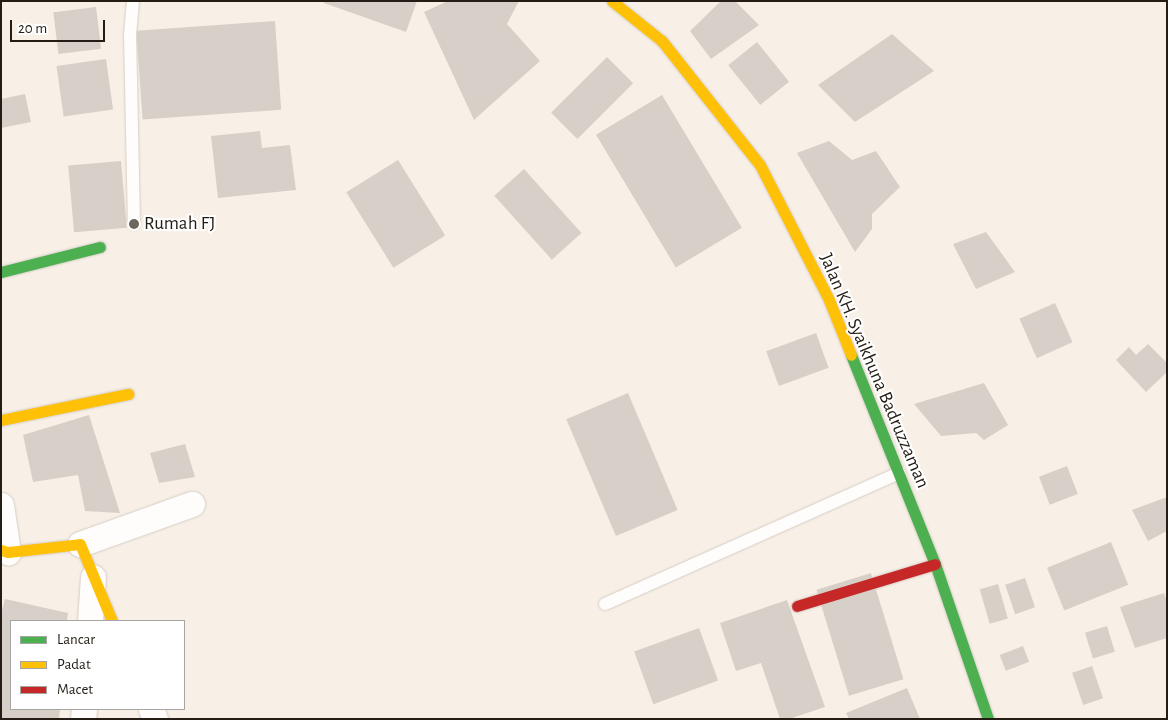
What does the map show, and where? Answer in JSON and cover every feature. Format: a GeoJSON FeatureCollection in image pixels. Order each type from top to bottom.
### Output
{"type":"FeatureCollection","features":[{"type":"Feature","properties":{"kind":"main road","name":"Jalan KH. Syaikhuna Badruzzaman"},"geometry":{"type":"LineString","coordinates":[[612,1],[662,41],[760,166],[829,300],[935,564],[988,719]]}},
{"type":"Feature","properties":{"kind":"main road"},"geometry":{"type":"LineString","coordinates":[[1,272],[100,247]]}},
{"type":"Feature","properties":{"kind":"main road"},"geometry":{"type":"LineString","coordinates":[[1,420],[128,394]]}},
{"type":"Feature","properties":{"kind":"main road"},"geometry":{"type":"LineString","coordinates":[[4,551],[80,544],[112,620]]}},
{"type":"Feature","properties":{"kind":"main road"},"geometry":{"type":"LineString","coordinates":[[796,606],[935,564]]}},
{"type":"Feature","properties":{"kind":"street"},"geometry":{"type":"LineString","coordinates":[[80,544],[192,504]]}},
{"type":"Feature","properties":{"kind":"street"},"geometry":{"type":"LineString","coordinates":[[1,505],[4,551]]}},
{"type":"Feature","properties":{"kind":"street"},"geometry":{"type":"LineString","coordinates":[[90,620],[93,577]]}},
{"type":"Feature","properties":{"kind":"lane"},"geometry":{"type":"LineString","coordinates":[[133,1],[130,34],[134,224]]}},
{"type":"Feature","properties":{"kind":"lane"},"geometry":{"type":"LineString","coordinates":[[605,604],[899,473]]}},
{"type":"Feature","properties":{"kind":"building"},"geometry":{"type":"Polygon","coordinates":[[[324,1],[417,1],[406,32],[324,3],[324,1]]]}},
{"type":"Feature","properties":{"kind":"building"},"geometry":{"type":"Polygon","coordinates":[[[448,1],[519,1],[507,24],[540,61],[474,120],[424,12],[448,1]]]}},
{"type":"Feature","properties":{"kind":"building"},"geometry":{"type":"Polygon","coordinates":[[[721,1],[735,1],[759,25],[711,59],[690,31],[721,1]]]}},
{"type":"Feature","properties":{"kind":"building"},"geometry":{"type":"Polygon","coordinates":[[[96,7],[101,49],[58,54],[53,12],[96,7]]]}},
{"type":"Feature","properties":{"kind":"building"},"geometry":{"type":"Polygon","coordinates":[[[275,21],[281,110],[143,119],[136,31],[275,21]]]}},
{"type":"Feature","properties":{"kind":"building"},"geometry":{"type":"Polygon","coordinates":[[[892,34],[934,71],[855,122],[818,85],[892,34]]]}},
{"type":"Feature","properties":{"kind":"building"},"geometry":{"type":"Polygon","coordinates":[[[757,42],[789,82],[760,105],[728,65],[757,42]]]}},
{"type":"Feature","properties":{"kind":"building"},"geometry":{"type":"Polygon","coordinates":[[[607,57],[633,83],[577,139],[551,113],[607,57]]]}},
{"type":"Feature","properties":{"kind":"building"},"geometry":{"type":"Polygon","coordinates":[[[106,59],[113,110],[64,116],[56,66],[106,59]]]}},
{"type":"Feature","properties":{"kind":"building"},"geometry":{"type":"Polygon","coordinates":[[[25,94],[31,122],[1,128],[1,99],[25,94]]]}},
{"type":"Feature","properties":{"kind":"building"},"geometry":{"type":"Polygon","coordinates":[[[662,95],[742,228],[676,268],[596,135],[662,95]]]}},
{"type":"Feature","properties":{"kind":"building"},"geometry":{"type":"Polygon","coordinates":[[[260,131],[262,148],[290,145],[296,190],[218,198],[211,136],[260,131]]]}},
{"type":"Feature","properties":{"kind":"building"},"geometry":{"type":"Polygon","coordinates":[[[829,141],[852,160],[876,151],[900,187],[872,214],[872,229],[855,252],[797,153],[829,141]]]}},
{"type":"Feature","properties":{"kind":"building"},"geometry":{"type":"Polygon","coordinates":[[[398,160],[445,235],[393,268],[346,192],[398,160]]]}},
{"type":"Feature","properties":{"kind":"building"},"geometry":{"type":"Polygon","coordinates":[[[121,161],[127,228],[74,232],[68,166],[121,161]]]}},
{"type":"Feature","properties":{"kind":"building"},"geometry":{"type":"Polygon","coordinates":[[[524,169],[582,233],[552,260],[494,196],[524,169]]]}},
{"type":"Feature","properties":{"kind":"building"},"geometry":{"type":"Polygon","coordinates":[[[986,232],[1015,272],[976,289],[953,244],[986,232]]]}},
{"type":"Feature","properties":{"kind":"building"},"geometry":{"type":"Polygon","coordinates":[[[1055,303],[1072,342],[1037,358],[1019,319],[1055,303]]]}},
{"type":"Feature","properties":{"kind":"building"},"geometry":{"type":"Polygon","coordinates":[[[816,333],[829,368],[779,386],[766,351],[816,333]]]}},
{"type":"Feature","properties":{"kind":"building"},"geometry":{"type":"Polygon","coordinates":[[[1148,344],[1167,363],[1167,372],[1146,392],[1116,360],[1129,347],[1136,355],[1148,344]]]}},
{"type":"Feature","properties":{"kind":"building"},"geometry":{"type":"Polygon","coordinates":[[[984,383],[1008,425],[984,440],[976,433],[941,436],[914,404],[984,383]]]}},
{"type":"Feature","properties":{"kind":"building"},"geometry":{"type":"Polygon","coordinates":[[[628,393],[678,510],[616,536],[566,419],[628,393]]]}},
{"type":"Feature","properties":{"kind":"building"},"geometry":{"type":"Polygon","coordinates":[[[89,415],[120,513],[85,511],[78,475],[33,482],[23,435],[89,415]]]}},
{"type":"Feature","properties":{"kind":"building"},"geometry":{"type":"Polygon","coordinates":[[[185,444],[195,477],[159,483],[150,453],[185,444]]]}},
{"type":"Feature","properties":{"kind":"building"},"geometry":{"type":"Polygon","coordinates":[[[1067,466],[1078,494],[1050,505],[1039,477],[1067,466]]]}},
{"type":"Feature","properties":{"kind":"building"},"geometry":{"type":"Polygon","coordinates":[[[1167,497],[1167,531],[1148,541],[1132,510],[1167,497]]]}},
{"type":"Feature","properties":{"kind":"building"},"geometry":{"type":"Polygon","coordinates":[[[1111,542],[1128,585],[1064,610],[1047,568],[1111,542]]]}},
{"type":"Feature","properties":{"kind":"building"},"geometry":{"type":"Polygon","coordinates":[[[871,573],[903,679],[849,696],[816,590],[871,573]]]}},
{"type":"Feature","properties":{"kind":"building"},"geometry":{"type":"Polygon","coordinates":[[[1025,578],[1035,607],[1015,614],[1005,585],[1025,578]]]}},
{"type":"Feature","properties":{"kind":"building"},"geometry":{"type":"Polygon","coordinates":[[[998,584],[1008,619],[990,624],[980,589],[998,584]]]}},
{"type":"Feature","properties":{"kind":"building"},"geometry":{"type":"Polygon","coordinates":[[[1164,593],[1167,602],[1167,638],[1135,648],[1120,607],[1164,593]]]}},
{"type":"Feature","properties":{"kind":"building"},"geometry":{"type":"Polygon","coordinates":[[[5,599],[68,613],[67,620],[10,620],[10,710],[60,710],[59,719],[1,719],[1,614],[5,599]]]}},
{"type":"Feature","properties":{"kind":"building"},"geometry":{"type":"Polygon","coordinates":[[[787,600],[825,707],[789,719],[780,719],[761,663],[736,671],[720,623],[787,600]]]}},
{"type":"Feature","properties":{"kind":"building"},"geometry":{"type":"Polygon","coordinates":[[[1107,626],[1115,652],[1093,659],[1085,633],[1107,626]]]}},
{"type":"Feature","properties":{"kind":"building"},"geometry":{"type":"Polygon","coordinates":[[[699,628],[718,681],[653,704],[634,652],[699,628]]]}},
{"type":"Feature","properties":{"kind":"building"},"geometry":{"type":"Polygon","coordinates":[[[1023,646],[1029,662],[1006,671],[1000,655],[1023,646]]]}},
{"type":"Feature","properties":{"kind":"building"},"geometry":{"type":"Polygon","coordinates":[[[1092,666],[1103,698],[1083,705],[1072,673],[1092,666]]]}},
{"type":"Feature","properties":{"kind":"building"},"geometry":{"type":"Polygon","coordinates":[[[907,688],[920,719],[849,719],[846,713],[907,688]]]}},
{"type":"Feature","properties":{"kind":"traffic: fast"},"geometry":{"type":"LineString","coordinates":[[1,272],[100,247]]}},
{"type":"Feature","properties":{"kind":"traffic: fast"},"geometry":{"type":"LineString","coordinates":[[851,355],[935,564],[988,719]]}},
{"type":"Feature","properties":{"kind":"traffic: slow"},"geometry":{"type":"LineString","coordinates":[[612,1],[662,41],[760,165],[829,300],[851,355]]}},
{"type":"Feature","properties":{"kind":"traffic: slow"},"geometry":{"type":"LineString","coordinates":[[1,420],[128,394]]}},
{"type":"Feature","properties":{"kind":"traffic: slow"},"geometry":{"type":"LineString","coordinates":[[1,550],[8,552],[80,544],[112,620]]}},
{"type":"Feature","properties":{"kind":"traffic: jam"},"geometry":{"type":"LineString","coordinates":[[797,606],[935,564]]}},
{"type":"Feature","properties":{"kind":"place","name":"Rumah FJ"},"geometry":{"type":"Point","coordinates":[134,224]}}]}
